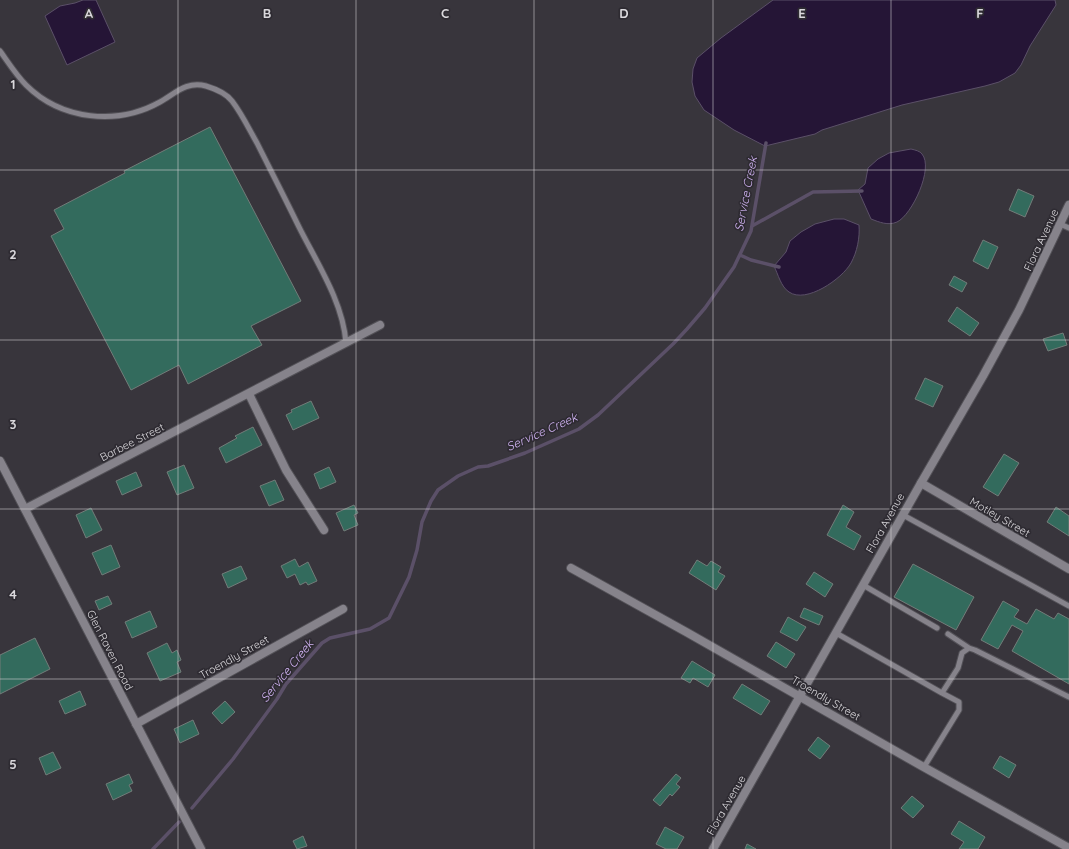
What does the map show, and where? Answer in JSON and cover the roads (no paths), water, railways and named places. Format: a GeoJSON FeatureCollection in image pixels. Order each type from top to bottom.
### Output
{"type":"FeatureCollection","features":[{"type":"Feature","properties":{"kind":"street","name":"Flora Avenue"},"geometry":{"type":"LineString","coordinates":[[713,849],[1020,310],[1069,205]]}},
{"type":"Feature","properties":{"kind":"street","name":"Barbee Street"},"geometry":{"type":"LineString","coordinates":[[25,509],[380,325]]}},
{"type":"Feature","properties":{"kind":"street"},"geometry":{"type":"LineString","coordinates":[[249,394],[286,470],[324,530]]}},
{"type":"Feature","properties":{"kind":"street","name":"Glen Raven Road"},"geometry":{"type":"LineString","coordinates":[[0,461],[201,849]]}},
{"type":"Feature","properties":{"kind":"street","name":"Motley Street"},"geometry":{"type":"LineString","coordinates":[[921,483],[1069,569]]}},
{"type":"Feature","properties":{"kind":"street","name":"Troendly Street"},"geometry":{"type":"LineString","coordinates":[[571,568],[1069,848]]}},
{"type":"Feature","properties":{"kind":"street","name":"Troendly Street"},"geometry":{"type":"LineString","coordinates":[[136,724],[343,609]]}},
{"type":"Feature","properties":{"kind":"lane"},"geometry":{"type":"LineString","coordinates":[[0,51],[26,85],[41,97],[58,107],[86,116],[114,117],[143,110],[160,102],[176,90],[187,86],[205,86],[228,96],[243,117],[327,281],[345,328],[346,343]]}},
{"type":"Feature","properties":{"kind":"lane"},"geometry":{"type":"LineString","coordinates":[[1060,224],[1069,228]]}},
{"type":"Feature","properties":{"kind":"lane"},"geometry":{"type":"LineString","coordinates":[[903,515],[1069,606]]}},
{"type":"Feature","properties":{"kind":"lane"},"geometry":{"type":"LineString","coordinates":[[863,585],[937,628]]}},
{"type":"Feature","properties":{"kind":"lane"},"geometry":{"type":"LineString","coordinates":[[836,633],[959,702],[959,710],[924,767]]}},
{"type":"Feature","properties":{"kind":"lane"},"geometry":{"type":"LineString","coordinates":[[948,634],[969,648],[1069,697]]}},
{"type":"Feature","properties":{"kind":"lane"},"geometry":{"type":"LineString","coordinates":[[942,693],[958,668],[962,653],[969,648]]}},
{"type":"Feature","properties":{"kind":"waterway","name":"Service Creek"},"geometry":{"type":"LineString","coordinates":[[192,808],[233,759],[277,699],[286,684],[322,643],[330,638],[370,629],[389,618],[409,577],[417,550],[422,522],[431,501],[438,490],[458,476],[478,467],[488,466],[525,453],[579,429],[598,415],[687,329],[705,308],[734,267],[751,231],[766,143]]}},
{"type":"Feature","properties":{"kind":"waterway"},"geometry":{"type":"LineString","coordinates":[[752,226],[813,192],[862,191]]}},
{"type":"Feature","properties":{"kind":"waterway"},"geometry":{"type":"LineString","coordinates":[[740,255],[751,260],[779,267]]}},
{"type":"Feature","properties":{"kind":"waterway","name":"Service Creek"},"geometry":{"type":"LineString","coordinates":[[153,849],[179,822]]}}]}
